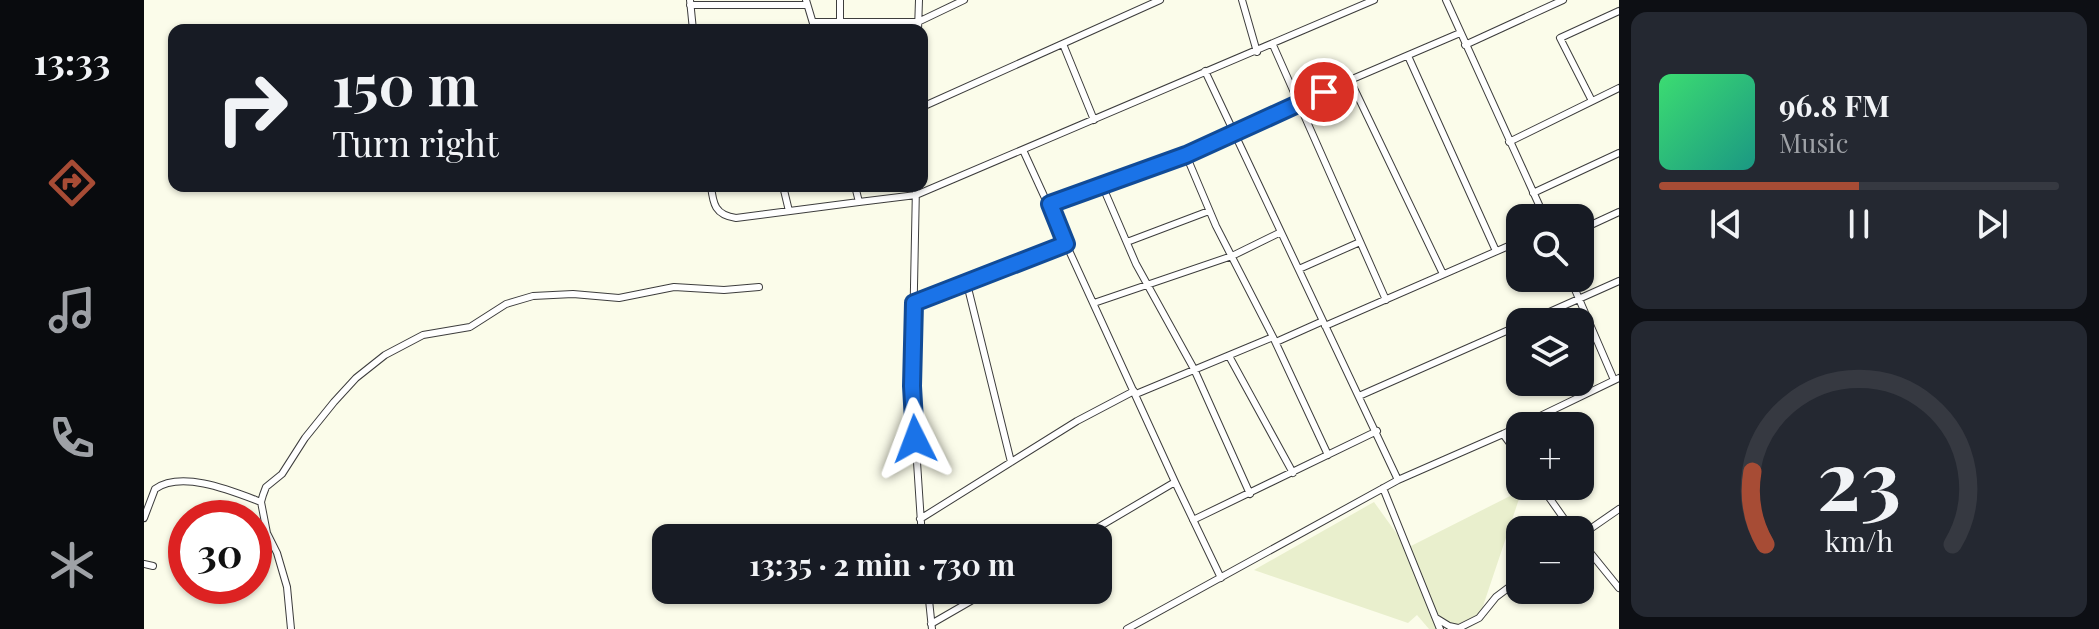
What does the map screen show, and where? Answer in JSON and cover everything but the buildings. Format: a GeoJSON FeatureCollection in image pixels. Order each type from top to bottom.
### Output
{"type":"FeatureCollection","features":[{"type":"Feature","properties":{"kind":"street"},"geometry":{"type":"LineString","coordinates":[[840,0],[840,21]]}},
{"type":"Feature","properties":{"kind":"street"},"geometry":{"type":"LineString","coordinates":[[918,24],[919,0]]}},
{"type":"Feature","properties":{"kind":"street"},"geometry":{"type":"LineString","coordinates":[[922,24],[964,0]]}},
{"type":"Feature","properties":{"kind":"street"},"geometry":{"type":"LineString","coordinates":[[928,104],[1160,0]]}},
{"type":"Feature","properties":{"kind":"street"},"geometry":{"type":"LineString","coordinates":[[1242,0],[1257,52]]}},
{"type":"Feature","properties":{"kind":"street"},"geometry":{"type":"LineString","coordinates":[[1446,0],[1538,204]]}},
{"type":"Feature","properties":{"kind":"street"},"geometry":{"type":"LineString","coordinates":[[1465,45],[1563,0]]}},
{"type":"Feature","properties":{"kind":"street"},"geometry":{"type":"LineString","coordinates":[[928,190],[1205,71],[1257,52],[1369,1]]}},
{"type":"Feature","properties":{"kind":"street"},"geometry":{"type":"LineString","coordinates":[[692,24],[690,2],[807,2],[813,22],[887,24]]}},
{"type":"Feature","properties":{"kind":"street"},"geometry":{"type":"LineString","coordinates":[[1592,101],[1560,38],[1619,11]]}},
{"type":"Feature","properties":{"kind":"street"},"geometry":{"type":"LineString","coordinates":[[1050,204],[1186,155],[1460,33]]}},
{"type":"Feature","properties":{"kind":"street"},"geometry":{"type":"LineString","coordinates":[[1063,44],[1094,120]]}},
{"type":"Feature","properties":{"kind":"street"},"geometry":{"type":"LineString","coordinates":[[1273,45],[1386,300]]}},
{"type":"Feature","properties":{"kind":"street"},"geometry":{"type":"LineString","coordinates":[[1408,56],[1496,251]]}},
{"type":"Feature","properties":{"kind":"street"},"geometry":{"type":"LineString","coordinates":[[1205,71],[1398,480]]}},
{"type":"Feature","properties":{"kind":"street"},"geometry":{"type":"LineString","coordinates":[[1350,80],[1443,274]]}},
{"type":"Feature","properties":{"kind":"street"},"geometry":{"type":"LineString","coordinates":[[1509,142],[1619,88]]}},
{"type":"Feature","properties":{"kind":"street"},"geometry":{"type":"LineString","coordinates":[[1023,150],[1221,578]]}},
{"type":"Feature","properties":{"kind":"street"},"geometry":{"type":"LineString","coordinates":[[1533,193],[1619,153]]}},
{"type":"Feature","properties":{"kind":"street"},"geometry":{"type":"LineString","coordinates":[[1186,155],[1209,211],[1328,455]]}},
{"type":"Feature","properties":{"kind":"street"},"geometry":{"type":"LineString","coordinates":[[1102,185],[1127,242],[1194,369],[1250,494]]}},
{"type":"Feature","properties":{"kind":"street"},"geometry":{"type":"LineString","coordinates":[[712,192],[713,204],[725,217],[736,218],[923,192]]}},
{"type":"Feature","properties":{"kind":"street"},"geometry":{"type":"LineString","coordinates":[[784,192],[789,211]]}},
{"type":"Feature","properties":{"kind":"street"},"geometry":{"type":"LineString","coordinates":[[856,192],[859,202]]}},
{"type":"Feature","properties":{"kind":"street"},"geometry":{"type":"LineString","coordinates":[[916,195],[912,386],[921,524]]}},
{"type":"Feature","properties":{"kind":"street"},"geometry":{"type":"LineString","coordinates":[[1127,242],[1209,211]]}},
{"type":"Feature","properties":{"kind":"street"},"geometry":{"type":"LineString","coordinates":[[1594,224],[1619,212]]}},
{"type":"Feature","properties":{"kind":"street"},"geometry":{"type":"LineString","coordinates":[[1094,303],[1232,256],[1281,232]]}},
{"type":"Feature","properties":{"kind":"street"},"geometry":{"type":"LineString","coordinates":[[1299,269],[1360,242]]}},
{"type":"Feature","properties":{"kind":"street"},"geometry":{"type":"LineString","coordinates":[[914,303],[1066,244]]}},
{"type":"Feature","properties":{"kind":"street"},"geometry":{"type":"LineString","coordinates":[[920,519],[1077,421],[1135,392],[1386,300],[1506,247]]}},
{"type":"Feature","properties":{"kind":"street"},"geometry":{"type":"LineString","coordinates":[[1559,308],[1619,281]]}},
{"type":"Feature","properties":{"kind":"street"},"geometry":{"type":"LineString","coordinates":[[967,284],[1011,462]]}},
{"type":"Feature","properties":{"kind":"street"},"geometry":{"type":"LineString","coordinates":[[262,500],[266,487],[282,474],[305,438],[356,378],[385,355],[423,335],[470,327],[506,304],[533,296],[573,294],[619,298],[674,287],[724,290],[759,287]]}},
{"type":"Feature","properties":{"kind":"street"},"geometry":{"type":"LineString","coordinates":[[1127,629],[1398,480],[1503,434],[1616,379],[1576,292]]}},
{"type":"Feature","properties":{"kind":"street"},"geometry":{"type":"LineString","coordinates":[[1359,396],[1506,331]]}},
{"type":"Feature","properties":{"kind":"street"},"geometry":{"type":"LineString","coordinates":[[1229,356],[1293,473]]}},
{"type":"Feature","properties":{"kind":"street"},"geometry":{"type":"LineString","coordinates":[[1193,520],[1377,431]]}},
{"type":"Feature","properties":{"kind":"street"},"geometry":{"type":"LineString","coordinates":[[1503,434],[1506,438]]}},
{"type":"Feature","properties":{"kind":"street"},"geometry":{"type":"LineString","coordinates":[[144,518],[155,489],[173,480],[217,488],[255,500]]}},
{"type":"Feature","properties":{"kind":"street"},"geometry":{"type":"LineString","coordinates":[[1104,524],[1175,482]]}},
{"type":"Feature","properties":{"kind":"street"},"geometry":{"type":"LineString","coordinates":[[1383,488],[1440,629]]}},
{"type":"Feature","properties":{"kind":"street"},"geometry":{"type":"LineString","coordinates":[[1594,528],[1619,509]]}},
{"type":"Feature","properties":{"kind":"street"},"geometry":{"type":"LineString","coordinates":[[272,543],[287,587],[291,629]]}},
{"type":"Feature","properties":{"kind":"street"},"geometry":{"type":"LineString","coordinates":[[1594,556],[1619,588]]}},
{"type":"Feature","properties":{"kind":"street"},"geometry":{"type":"LineString","coordinates":[[144,564],[153,566]]}},
{"type":"Feature","properties":{"kind":"street"},"geometry":{"type":"LineString","coordinates":[[1436,618],[1458,628],[1479,618],[1506,590]]}},
{"type":"Feature","properties":{"kind":"street"},"geometry":{"type":"LineString","coordinates":[[929,604],[931,626],[967,604]]}},
{"type":"Feature","properties":{"kind":"green space"},"geometry":{"type":"Polygon","coordinates":[[[1506,498],[1519,500],[1513,516],[1506,516],[1506,538],[1479,618],[1458,628],[1437,618],[1440,629],[1429,629],[1417,615],[1408,623],[1254,570],[1374,502],[1407,548],[1506,498]]]}},
{"type":"Feature","properties":{"kind":"route"},"geometry":{"type":"LineString","coordinates":[[915,439],[912,386],[914,303],[1066,244],[1050,204],[1186,155],[1324,92]]}}]}
